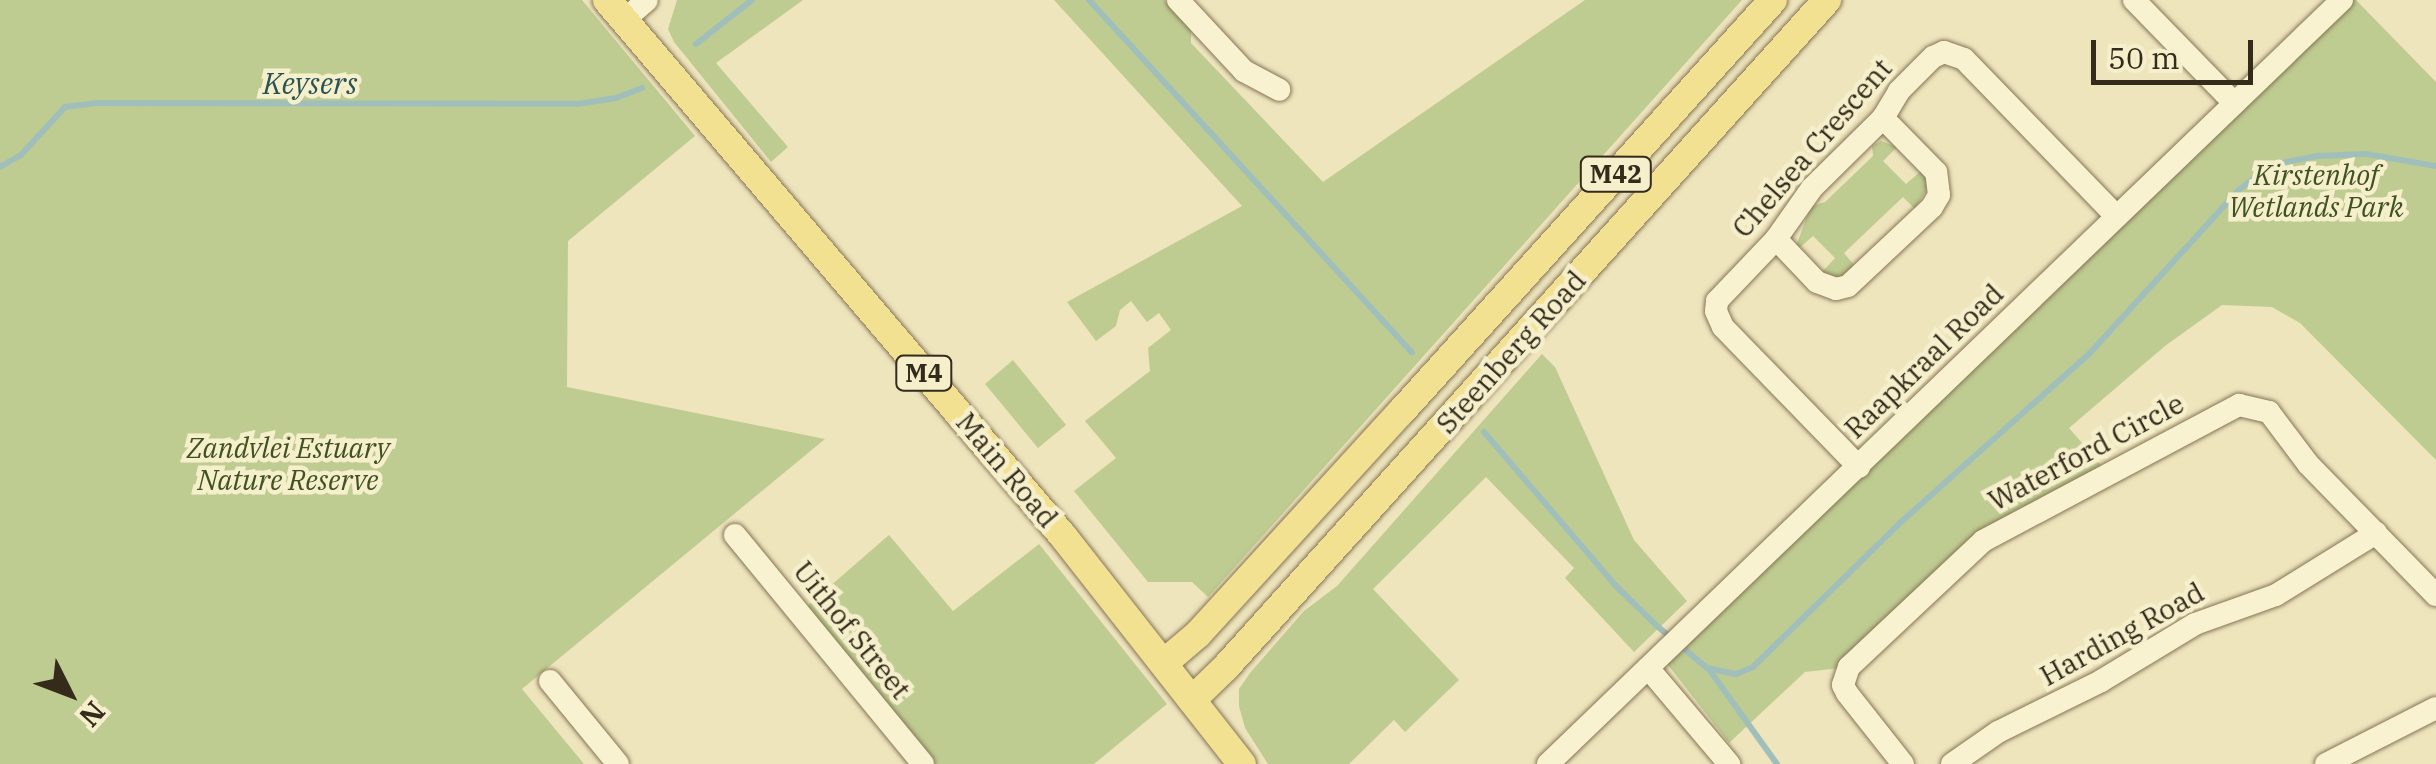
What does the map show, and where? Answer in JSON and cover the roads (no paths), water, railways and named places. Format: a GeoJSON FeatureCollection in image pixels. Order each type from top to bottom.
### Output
{"type":"FeatureCollection","features":[{"type":"Feature","properties":{"kind":"main road","name":"Steenberg Road"},"geometry":{"type":"LineString","coordinates":[[1164,663],[1198,634],[1773,0]]}},
{"type":"Feature","properties":{"kind":"main road","name":"Steenberg Road"},"geometry":{"type":"LineString","coordinates":[[1192,700],[1434,438],[1827,0]]}},
{"type":"Feature","properties":{"kind":"main road","name":"Main Road"},"geometry":{"type":"LineString","coordinates":[[616,10],[1010,472],[1242,764]]}},
{"type":"Feature","properties":{"kind":"street"},"geometry":{"type":"LineString","coordinates":[[616,10],[647,0]]}},
{"type":"Feature","properties":{"kind":"street"},"geometry":{"type":"LineString","coordinates":[[1178,0],[1244,71],[1280,90]]}},
{"type":"Feature","properties":{"kind":"street"},"geometry":{"type":"LineString","coordinates":[[2134,0],[2234,103]]}},
{"type":"Feature","properties":{"kind":"street","name":"Raapkraal Road"},"geometry":{"type":"LineString","coordinates":[[1548,764],[2342,0]]}},
{"type":"Feature","properties":{"kind":"street","name":"Chelsea Crescent"},"geometry":{"type":"LineString","coordinates":[[1859,467],[1717,317],[1723,292],[1776,239],[1812,188],[1883,118],[1898,92],[1932,58],[1955,52],[2116,216]]}},
{"type":"Feature","properties":{"kind":"street"},"geometry":{"type":"LineString","coordinates":[[1776,239],[1817,282],[1836,289],[1848,286],[1932,207],[1939,195],[1936,172],[1883,118]]}},
{"type":"Feature","properties":{"kind":"street","name":"Waterford Circle"},"geometry":{"type":"LineString","coordinates":[[1904,764],[1843,685],[1849,666],[1982,541],[2238,405],[2269,412],[2308,464],[2436,595]]}},
{"type":"Feature","properties":{"kind":"street","name":"Harding Road"},"geometry":{"type":"LineString","coordinates":[[1952,764],[1998,732],[2101,681],[2195,624],[2276,594],[2376,533]]}},
{"type":"Feature","properties":{"kind":"street","name":"Uithof Street"},"geometry":{"type":"LineString","coordinates":[[735,535],[922,764]]}},
{"type":"Feature","properties":{"kind":"street"},"geometry":{"type":"LineString","coordinates":[[1655,662],[1729,764]]}},
{"type":"Feature","properties":{"kind":"street"},"geometry":{"type":"LineString","coordinates":[[550,681],[618,764]]}},
{"type":"Feature","properties":{"kind":"street"},"geometry":{"type":"LineString","coordinates":[[2326,764],[2436,708]]}},
{"type":"Feature","properties":{"kind":"waterway"},"geometry":{"type":"LineString","coordinates":[[696,44],[752,0]]}},
{"type":"Feature","properties":{"kind":"waterway"},"geometry":{"type":"LineString","coordinates":[[1089,0],[1412,352]]}},
{"type":"Feature","properties":{"kind":"waterway","name":"Keysers"},"geometry":{"type":"LineString","coordinates":[[0,167],[21,155],[65,107],[97,103],[578,104],[616,98],[642,88]]}},
{"type":"Feature","properties":{"kind":"waterway"},"geometry":{"type":"LineString","coordinates":[[1484,432],[1615,585],[1657,626],[1707,668],[1736,674],[1753,667],[1901,522],[2089,354],[2239,190],[2258,175],[2281,163],[2318,156],[2366,154],[2436,166]]}},
{"type":"Feature","properties":{"kind":"waterway"},"geometry":{"type":"LineString","coordinates":[[1708,668],[1777,764]]}},
{"type":"Feature","properties":{"kind":"park label","name":"Kirstenhof Wetlands Park"},"geometry":{"type":"Point","coordinates":[2316,191]}},
{"type":"Feature","properties":{"kind":"park label","name":"Zandvlei Estuary Nature Reserve"},"geometry":{"type":"Point","coordinates":[288,464]}}]}
